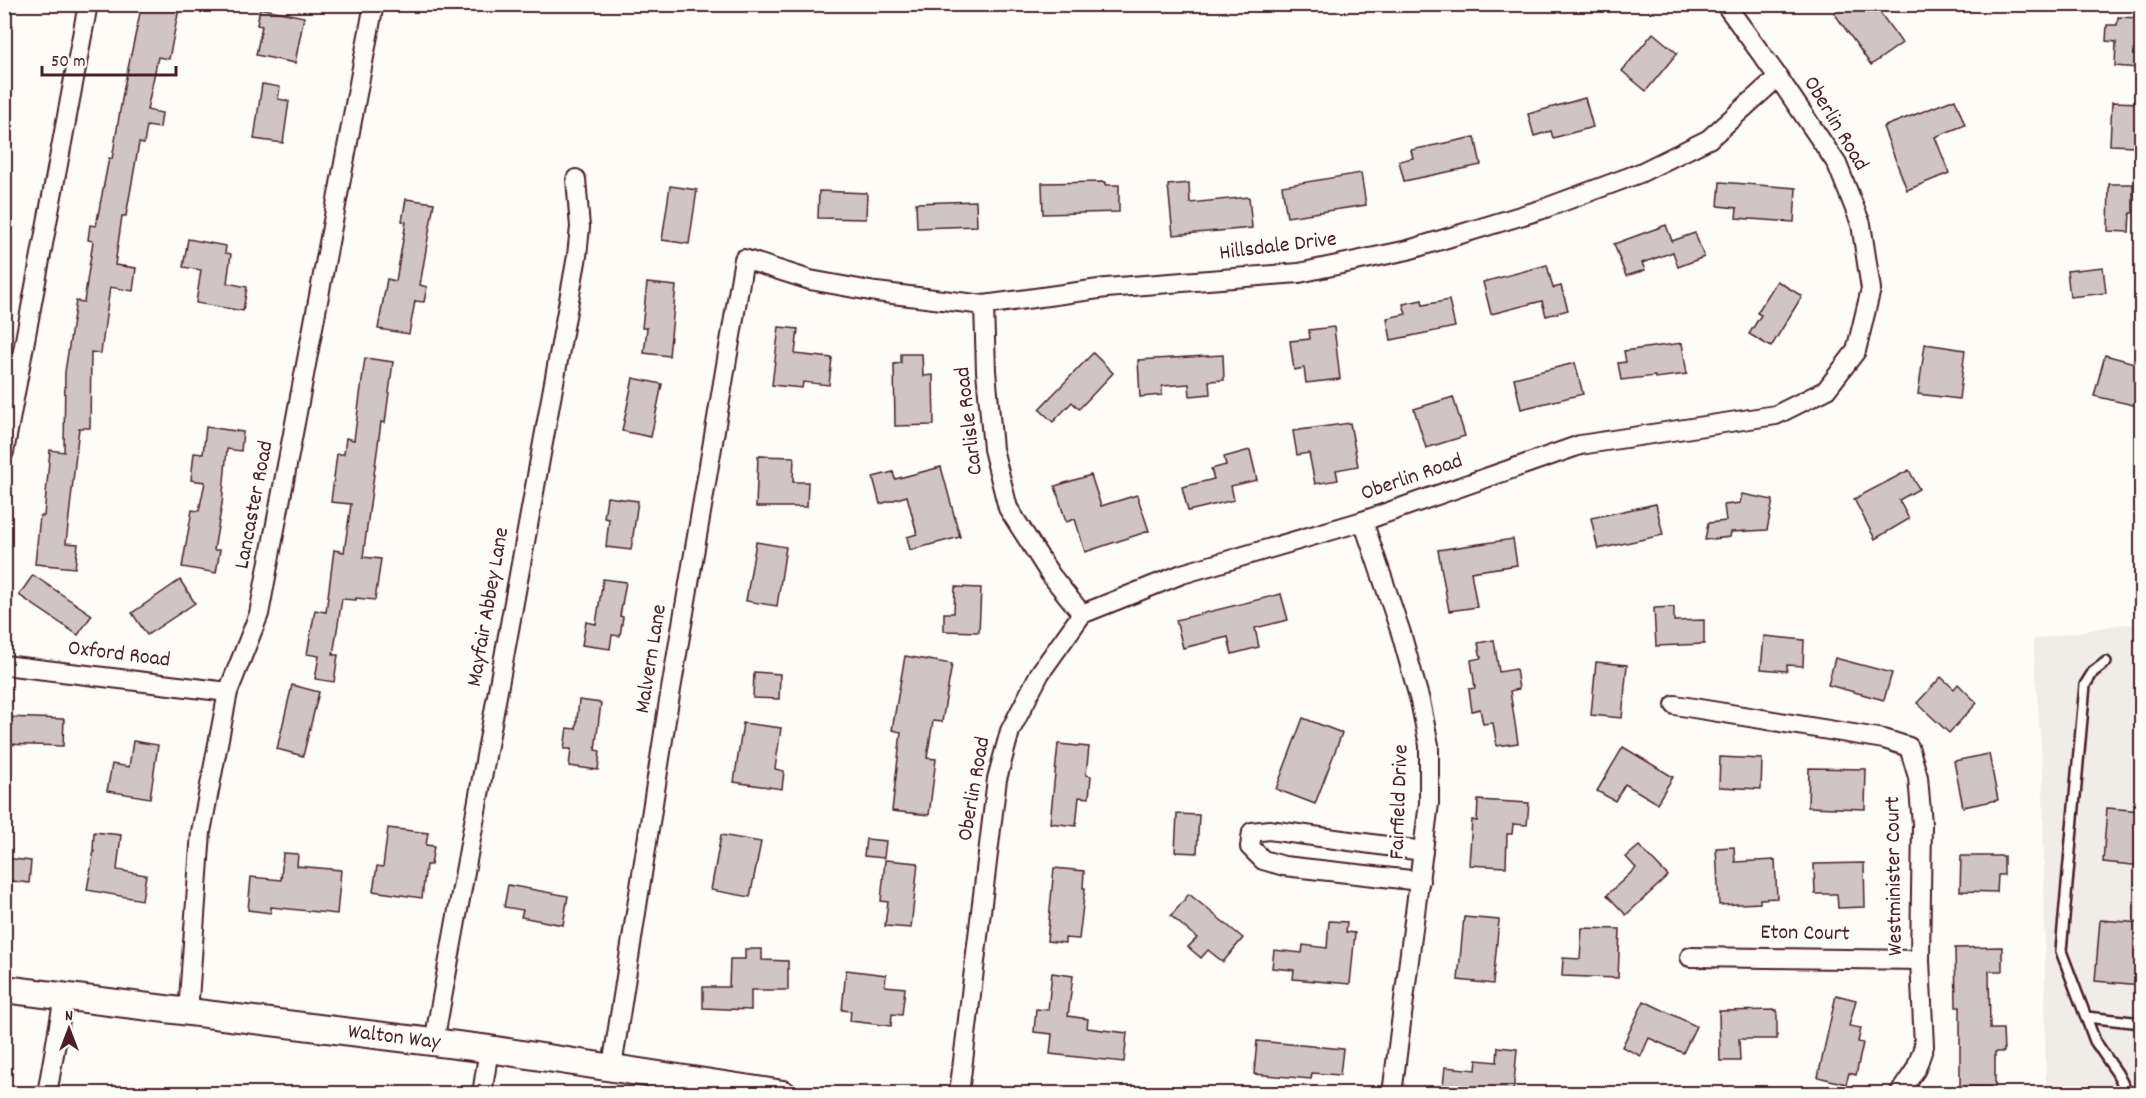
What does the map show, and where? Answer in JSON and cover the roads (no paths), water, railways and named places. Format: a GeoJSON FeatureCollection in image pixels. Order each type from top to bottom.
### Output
{"type":"FeatureCollection","features":[{"type":"Feature","properties":{"kind":"main road","name":"Walton Way"},"geometry":{"type":"LineString","coordinates":[[4,989],[489,1049],[783,1094]]}},
{"type":"Feature","properties":{"kind":"street"},"geometry":{"type":"LineString","coordinates":[[4,452],[88,4]]}},
{"type":"Feature","properties":{"kind":"street","name":"Lancaster Road"},"geometry":{"type":"LineString","coordinates":[[188,1012],[201,832],[228,692],[260,614],[374,4]]}},
{"type":"Feature","properties":{"kind":"street","name":"Oberlin Road"},"geometry":{"type":"LineString","coordinates":[[959,1094],[997,779],[1010,730],[1040,674],[1082,614],[1182,574],[1363,521],[1580,445],[1776,415],[1826,390],[1856,351],[1871,289],[1861,224],[1837,164],[1725,4]]}},
{"type":"Feature","properties":{"kind":"street","name":"Hillsdale Drive"},"geometry":{"type":"LineString","coordinates":[[744,259],[810,280],[865,290],[984,305],[1106,288],[1299,273],[1407,250],[1540,210],[1640,173],[1709,139],[1778,77]]}},
{"type":"Feature","properties":{"kind":"street","name":"Mayfair Abbey Lane"},"geometry":{"type":"LineString","coordinates":[[434,1042],[577,256],[580,227],[576,179]]}},
{"type":"Feature","properties":{"kind":"street","name":"Malvern Lane"},"geometry":{"type":"LineString","coordinates":[[612,1067],[668,707],[744,259]]}},
{"type":"Feature","properties":{"kind":"street","name":"Carlisle Road"},"geometry":{"type":"LineString","coordinates":[[984,305],[986,371],[993,449],[1008,508],[1050,574],[1082,614]]}},
{"type":"Feature","properties":{"kind":"street","name":"Fairfield Drive"},"geometry":{"type":"LineString","coordinates":[[1363,521],[1401,633],[1420,701],[1429,745],[1429,803],[1392,1094]]}},
{"type":"Feature","properties":{"kind":"street","name":"Oxford Road"},"geometry":{"type":"LineString","coordinates":[[4,665],[228,692]]}},
{"type":"Feature","properties":{"kind":"street","name":"Westminister Court"},"geometry":{"type":"LineString","coordinates":[[1675,705],[1884,739],[1909,747],[1918,777],[1922,824],[1920,960],[1924,1046],[1916,1069],[1899,1094]]}},
{"type":"Feature","properties":{"kind":"street"},"geometry":{"type":"LineString","coordinates":[[1420,881],[1284,866],[1263,860],[1250,847],[1252,832],[1269,830],[1423,851]]}},
{"type":"Feature","properties":{"kind":"street","name":"Eton Court"},"geometry":{"type":"LineString","coordinates":[[1690,957],[1920,960]]}},
{"type":"Feature","properties":{"kind":"street"},"geometry":{"type":"LineString","coordinates":[[47,1094],[64,998]]}},
{"type":"Feature","properties":{"kind":"street"},"geometry":{"type":"LineString","coordinates":[[482,1094],[489,1049]]}},
{"type":"Feature","properties":{"kind":"lane"},"geometry":{"type":"LineString","coordinates":[[2106,662],[2093,672],[2085,685],[2061,951],[2095,1041],[2128,1094]]}},
{"type":"Feature","properties":{"kind":"lane"},"geometry":{"type":"LineString","coordinates":[[2086,1017],[2142,1023]]}}]}
